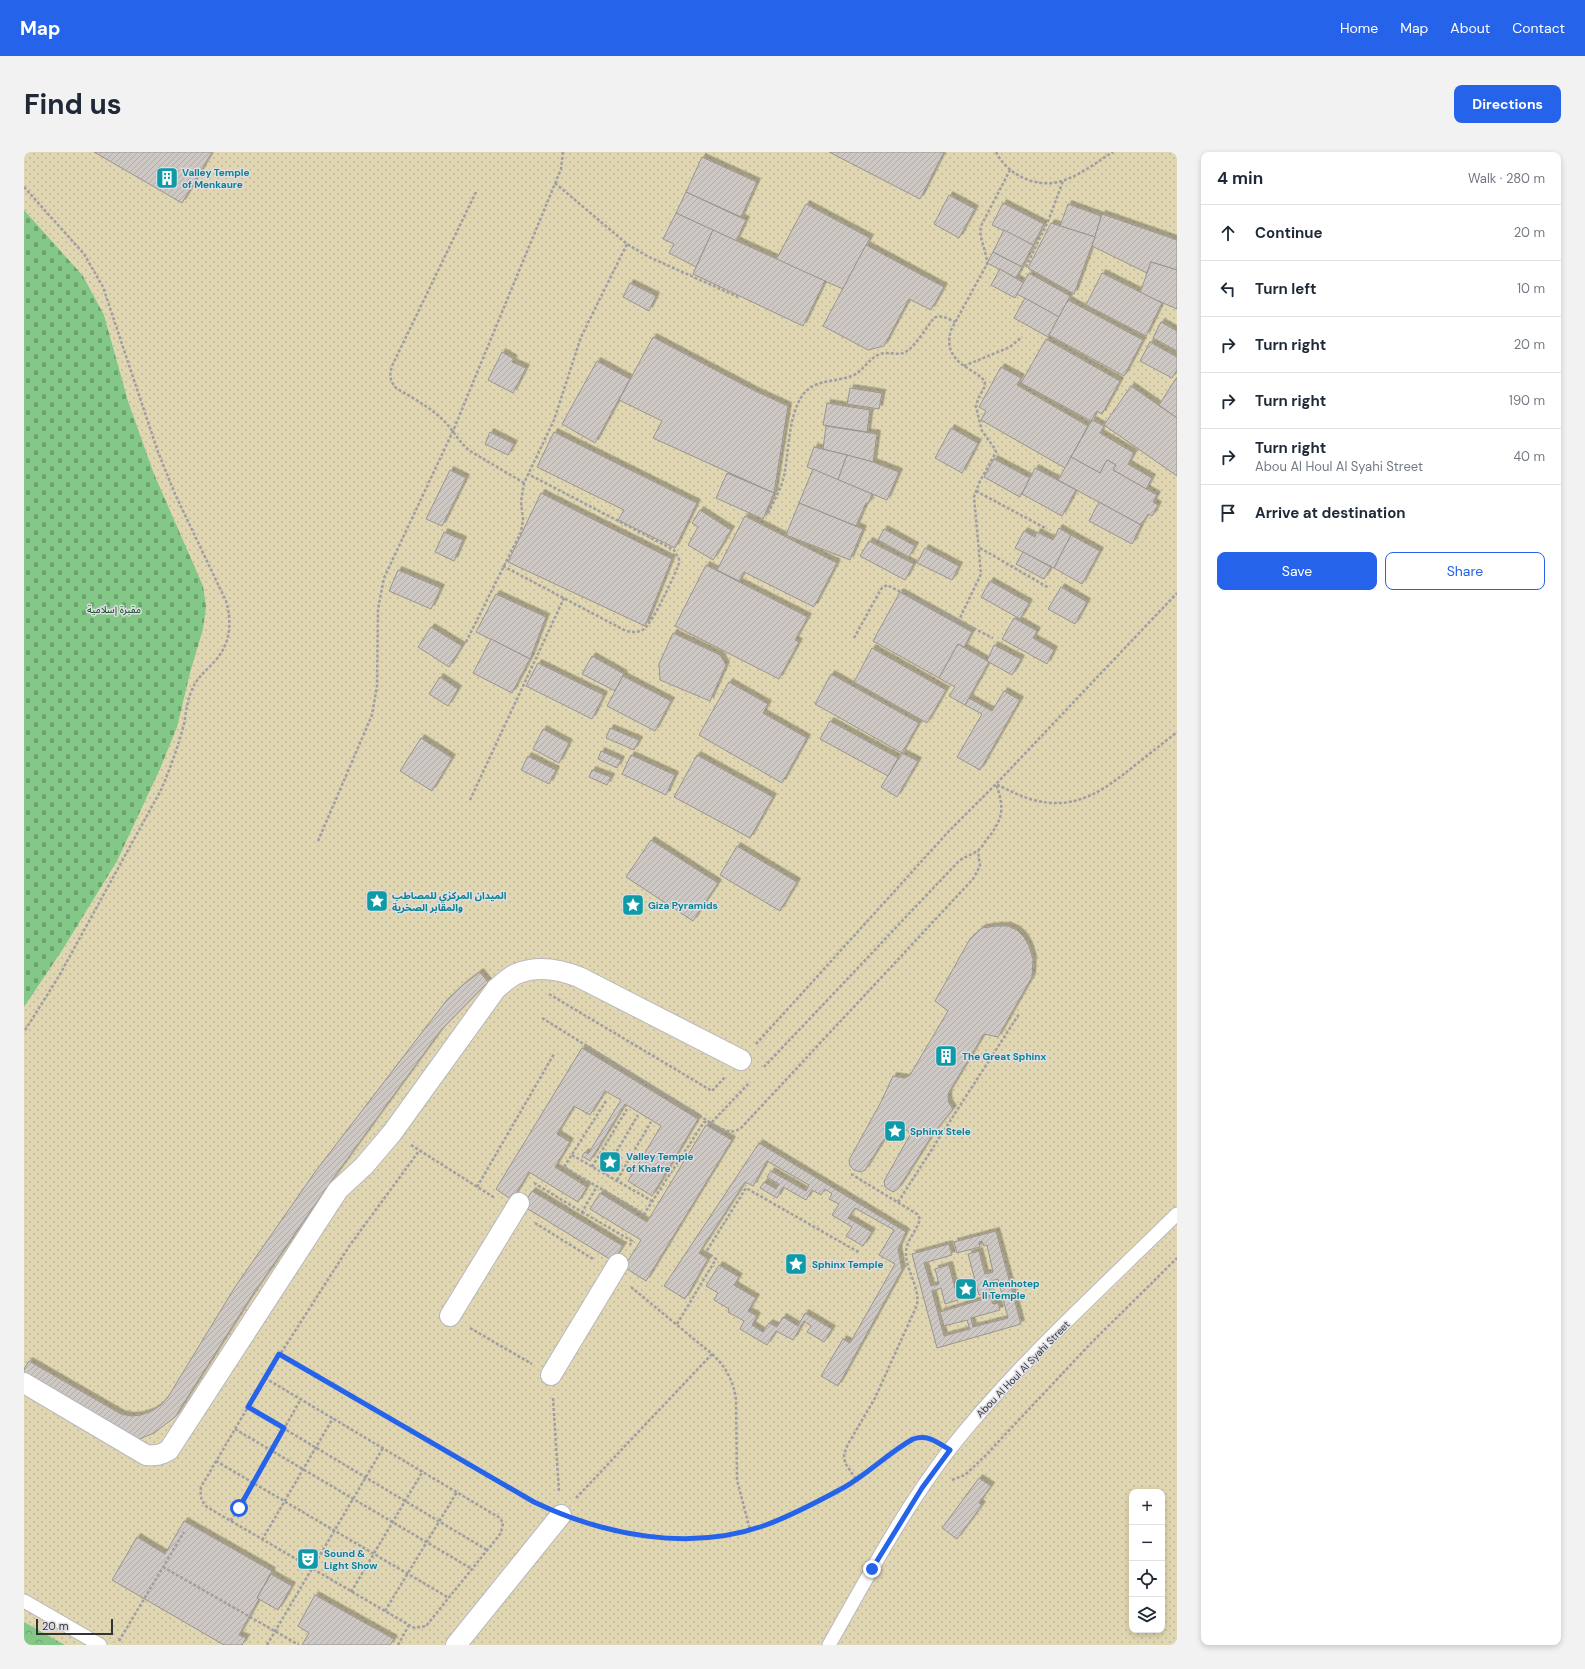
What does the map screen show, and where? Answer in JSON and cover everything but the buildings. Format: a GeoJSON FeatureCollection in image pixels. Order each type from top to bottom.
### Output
{"type":"FeatureCollection","features":[{"type":"Feature","properties":{"kind":"street"},"geometry":{"type":"LineString","coordinates":[[24,1383],[146,1455],[155,1456],[169,1450],[338,1190],[364,1166],[392,1133],[496,989],[516,974],[544,968],[562,971],[579,977],[741,1060]]}},
{"type":"Feature","properties":{"kind":"street"},"geometry":{"type":"LineString","coordinates":[[450,1316],[519,1203]]}},
{"type":"Feature","properties":{"kind":"street"},"geometry":{"type":"LineString","coordinates":[[551,1375],[616,1268]]}},
{"type":"Feature","properties":{"kind":"street"},"geometry":{"type":"LineString","coordinates":[[456,1645],[560,1515]]}},
{"type":"Feature","properties":{"kind":"lane","name":"Abou Al Houl Al Syahi Street"},"geometry":{"type":"LineString","coordinates":[[830,1645],[896,1528],[922,1488],[975,1418],[1026,1363],[1177,1214]]}},
{"type":"Feature","properties":{"kind":"lane"},"geometry":{"type":"LineString","coordinates":[[24,1601],[100,1645]]}},
{"type":"Feature","properties":{"kind":"path"},"geometry":{"type":"LineString","coordinates":[[318,841],[372,715],[377,686],[378,609],[384,578],[453,431],[561,169],[563,152]]}},
{"type":"Feature","properties":{"kind":"path"},"geometry":{"type":"LineString","coordinates":[[996,152],[1000,160],[1010,170],[1026,180],[1044,183],[1063,181],[1073,177],[1113,152]]}},
{"type":"Feature","properties":{"kind":"path"},"geometry":{"type":"LineString","coordinates":[[958,622],[981,574],[974,505],[976,491],[996,452],[981,428],[976,407],[985,382],[981,377],[964,366],[954,357],[949,345],[951,330],[987,264],[986,253],[980,235],[981,226],[1010,170]]}},
{"type":"Feature","properties":{"kind":"path"},"geometry":{"type":"LineString","coordinates":[[1026,267],[1046,226],[1063,181]]}},
{"type":"Feature","properties":{"kind":"path"},"geometry":{"type":"LineString","coordinates":[[555,183],[627,244],[649,257],[738,297]]}},
{"type":"Feature","properties":{"kind":"path"},"geometry":{"type":"LineString","coordinates":[[24,187],[84,254],[103,287],[158,452],[175,494],[226,601],[230,614],[228,640],[223,652],[197,680],[191,691],[174,758],[161,790],[59,976],[24,1032]]}},
{"type":"Feature","properties":{"kind":"path"},"geometry":{"type":"LineString","coordinates":[[476,192],[390,371],[390,378],[396,388],[434,411],[453,431],[463,446],[524,483]]}},
{"type":"Feature","properties":{"kind":"path"},"geometry":{"type":"LineString","coordinates":[[466,642],[523,526],[521,502],[524,483],[554,420],[581,337],[627,244]]}},
{"type":"Feature","properties":{"kind":"path"},"geometry":{"type":"LineString","coordinates":[[768,513],[784,478],[793,420],[796,407],[802,395],[812,387],[824,381],[851,376],[857,373],[875,357],[881,354],[904,353],[908,351],[934,318],[941,316],[956,322]]}},
{"type":"Feature","properties":{"kind":"path"},"geometry":{"type":"LineString","coordinates":[[964,366],[1010,347],[1022,337]]}},
{"type":"Feature","properties":{"kind":"path"},"geometry":{"type":"LineString","coordinates":[[503,566],[626,631],[633,633],[640,631],[650,624],[678,566],[679,559],[674,550],[528,474]]}},
{"type":"Feature","properties":{"kind":"path"},"geometry":{"type":"LineString","coordinates":[[976,491],[1047,529]]}},
{"type":"Feature","properties":{"kind":"path"},"geometry":{"type":"LineString","coordinates":[[979,548],[1049,588]]}},
{"type":"Feature","properties":{"kind":"path"},"geometry":{"type":"LineString","coordinates":[[854,638],[880,589],[887,585],[958,622],[993,638]]}},
{"type":"Feature","properties":{"kind":"path"},"geometry":{"type":"LineString","coordinates":[[516,974],[712,1091],[949,831],[996,784],[1177,593]]}},
{"type":"Feature","properties":{"kind":"path"},"geometry":{"type":"LineString","coordinates":[[470,800],[564,598]]}},
{"type":"Feature","properties":{"kind":"path"},"geometry":{"type":"LineString","coordinates":[[996,784],[1033,800],[1054,803],[1075,801],[1094,795],[1112,784],[1177,732]]}},
{"type":"Feature","properties":{"kind":"path"},"geometry":{"type":"LineString","coordinates":[[759,1073],[958,862],[967,855],[978,851],[994,831],[999,822],[1002,799],[996,784]]}},
{"type":"Feature","properties":{"kind":"path"},"geometry":{"type":"LineString","coordinates":[[542,1018],[711,1123],[728,1132],[736,1131],[973,879],[980,866],[978,851]]}},
{"type":"Feature","properties":{"kind":"path"},"geometry":{"type":"LineString","coordinates":[[898,1202],[1019,1014]]}},
{"type":"Feature","properties":{"kind":"path"},"geometry":{"type":"LineString","coordinates":[[476,1186],[554,1054]]}},
{"type":"Feature","properties":{"kind":"path"},"geometry":{"type":"LineString","coordinates":[[711,1123],[753,1079]]}},
{"type":"Feature","properties":{"kind":"path"},"geometry":{"type":"LineString","coordinates":[[606,1101],[564,1167],[644,1214],[704,1122],[711,1123]]}},
{"type":"Feature","properties":{"kind":"path"},"geometry":{"type":"LineString","coordinates":[[592,1167],[627,1109]]}},
{"type":"Feature","properties":{"kind":"path"},"geometry":{"type":"LineString","coordinates":[[604,1173],[638,1115]]}},
{"type":"Feature","properties":{"kind":"path"},"geometry":{"type":"LineString","coordinates":[[617,1180],[651,1122]]}},
{"type":"Feature","properties":{"kind":"path"},"geometry":{"type":"LineString","coordinates":[[265,1378],[500,1518],[503,1523],[501,1533],[426,1626],[415,1628],[385,1612],[208,1507],[201,1498],[201,1487],[279,1354],[350,1245],[419,1151]]}},
{"type":"Feature","properties":{"kind":"path"},"geometry":{"type":"LineString","coordinates":[[572,1155],[652,1201]]}},
{"type":"Feature","properties":{"kind":"path"},"geometry":{"type":"LineString","coordinates":[[851,1174],[917,1214],[920,1219],[909,1241],[906,1252],[917,1294],[917,1305],[875,1398],[847,1446],[844,1455],[845,1463],[856,1479]]}},
{"type":"Feature","properties":{"kind":"path"},"geometry":{"type":"LineString","coordinates":[[519,1203],[531,1181],[632,1241],[616,1268],[722,1364],[734,1387],[736,1399],[737,1480],[750,1530]]}},
{"type":"Feature","properties":{"kind":"path"},"geometry":{"type":"LineString","coordinates":[[582,1212],[597,1186]]}},
{"type":"Feature","properties":{"kind":"path"},"geometry":{"type":"LineString","coordinates":[[677,1324],[716,1259],[706,1252],[746,1188],[860,1253]]}},
{"type":"Feature","properties":{"kind":"path"},"geometry":{"type":"LineString","coordinates":[[922,1488],[949,1482],[965,1475],[975,1466],[1092,1342],[1177,1258]]}},
{"type":"Feature","properties":{"kind":"path"},"geometry":{"type":"LineString","coordinates":[[450,1316],[551,1375],[560,1515]]}},
{"type":"Feature","properties":{"kind":"path"},"geometry":{"type":"LineString","coordinates":[[279,1354],[534,1502],[560,1515],[599,1528],[640,1535],[678,1538],[704,1538],[750,1530],[777,1521],[844,1487],[906,1443],[920,1437],[933,1439],[950,1450]]}},
{"type":"Feature","properties":{"kind":"path"},"geometry":{"type":"LineString","coordinates":[[560,1515],[712,1354]]}},
{"type":"Feature","properties":{"kind":"path"},"geometry":{"type":"LineString","coordinates":[[231,1521],[301,1399]]}},
{"type":"Feature","properties":{"kind":"path"},"geometry":{"type":"LineString","coordinates":[[248,1407],[487,1550]]}},
{"type":"Feature","properties":{"kind":"path"},"geometry":{"type":"LineString","coordinates":[[262,1540],[333,1418]]}},
{"type":"Feature","properties":{"kind":"path"},"geometry":{"type":"LineString","coordinates":[[235,1429],[472,1569]]}},
{"type":"Feature","properties":{"kind":"path"},"geometry":{"type":"LineString","coordinates":[[267,1645],[383,1448]]}},
{"type":"Feature","properties":{"kind":"path"},"geometry":{"type":"LineString","coordinates":[[216,1461],[449,1598]]}},
{"type":"Feature","properties":{"kind":"path"},"geometry":{"type":"LineString","coordinates":[[351,1592],[423,1471]]}},
{"type":"Feature","properties":{"kind":"path"},"geometry":{"type":"LineString","coordinates":[[385,1612],[457,1492]]}},
{"type":"Feature","properties":{"kind":"path"},"geometry":{"type":"LineString","coordinates":[[117,1645],[184,1532]]}},
{"type":"Feature","properties":{"kind":"path"},"geometry":{"type":"LineString","coordinates":[[163,1567],[299,1645]]}},
{"type":"Feature","properties":{"kind":"path"},"geometry":{"type":"LineString","coordinates":[[398,1645],[409,1625]]}},
{"type":"Feature","properties":{"kind":"sand","name":"Giza Pyramids"},"geometry":{"type":"Polygon","coordinates":[[[24,152],[1177,152],[1177,1645],[24,1645],[24,1007],[63,949],[117,861],[160,769],[203,629],[154,474],[128,401],[104,315],[83,276],[24,210],[24,152]]]}},
{"type":"Feature","properties":{"kind":"green space","name":"مقبرة إسلامية"},"geometry":{"type":"Polygon","coordinates":[[[24,210],[83,276],[104,315],[128,401],[154,474],[203,586],[206,607],[203,629],[190,673],[177,727],[160,769],[117,861],[63,949],[24,1007],[24,210]]]}},
{"type":"Feature","properties":{"kind":"green space"},"geometry":{"type":"Polygon","coordinates":[[[24,1622],[65,1645],[24,1645],[24,1622]]]}},
{"type":"Feature","properties":{"kind":"place","name":"Valley Temple of Menkaure"},"geometry":{"type":"Point","coordinates":[167,178]}},
{"type":"Feature","properties":{"kind":"place","name":"الميدان المركزي للمصاطب والمقابر الصخرية"},"geometry":{"type":"Point","coordinates":[377,901]}},
{"type":"Feature","properties":{"kind":"place","name":"Giza Pyramids"},"geometry":{"type":"Point","coordinates":[633,905]}},
{"type":"Feature","properties":{"kind":"place","name":"The Great Sphinx"},"geometry":{"type":"Point","coordinates":[946,1056]}},
{"type":"Feature","properties":{"kind":"place","name":"Sphinx Stele"},"geometry":{"type":"Point","coordinates":[895,1131]}},
{"type":"Feature","properties":{"kind":"place","name":"Valley Temple of Khafre"},"geometry":{"type":"Point","coordinates":[610,1162]}},
{"type":"Feature","properties":{"kind":"place","name":"Sphinx Temple"},"geometry":{"type":"Point","coordinates":[796,1264]}},
{"type":"Feature","properties":{"kind":"place","name":"Amenhotep II Temple"},"geometry":{"type":"Point","coordinates":[966,1289]}},
{"type":"Feature","properties":{"kind":"place","name":"Sound & Light Show"},"geometry":{"type":"Point","coordinates":[308,1559]}},
{"type":"Feature","properties":{"kind":"route"},"geometry":{"type":"LineString","coordinates":[[239,1508],[284,1428],[248,1407],[279,1354],[534,1502],[560,1515],[599,1528],[640,1535],[678,1538],[704,1538],[727,1535],[763,1526],[777,1521],[844,1487],[913,1439],[920,1437],[933,1439],[950,1450],[922,1488],[872,1569]]}}]}
